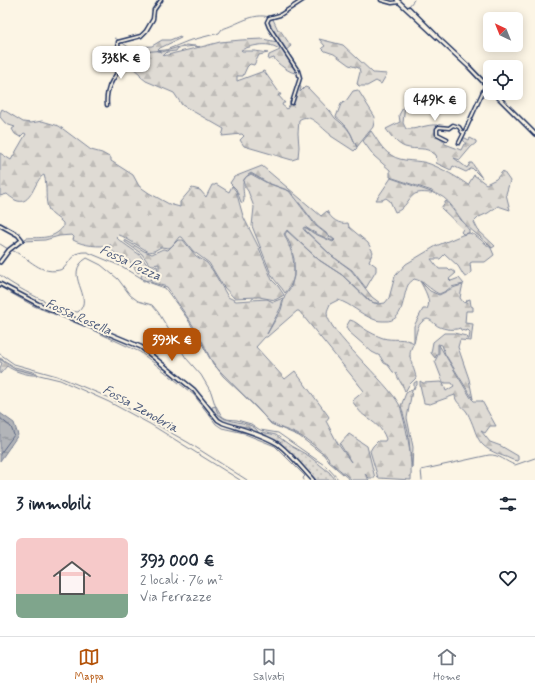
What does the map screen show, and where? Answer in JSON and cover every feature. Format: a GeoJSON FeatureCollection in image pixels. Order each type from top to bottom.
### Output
{"type":"FeatureCollection","features":[{"type":"Feature","properties":{"kind":"street"},"geometry":{"type":"LineString","coordinates":[[107,105],[106,99],[111,82],[120,66],[118,42],[141,36],[146,31],[153,19],[154,10],[160,0]]}},
{"type":"Feature","properties":{"kind":"street"},"geometry":{"type":"LineString","coordinates":[[292,104],[300,78],[298,71],[267,22],[269,18],[280,15],[303,0]]}},
{"type":"Feature","properties":{"kind":"street"},"geometry":{"type":"LineString","coordinates":[[381,0],[392,3],[398,1],[408,9],[483,82]]}},
{"type":"Feature","properties":{"kind":"street"},"geometry":{"type":"LineString","coordinates":[[459,143],[483,91]]}},
{"type":"Feature","properties":{"kind":"street"},"geometry":{"type":"LineString","coordinates":[[501,100],[535,134]]}},
{"type":"Feature","properties":{"kind":"street"},"geometry":{"type":"LineString","coordinates":[[447,139],[437,134],[437,129],[439,127],[449,128],[453,125],[459,127],[461,131],[464,132]]}},
{"type":"Feature","properties":{"kind":"street"},"geometry":{"type":"LineString","coordinates":[[0,224],[22,238],[21,242],[10,249],[0,262]]}},
{"type":"Feature","properties":{"kind":"street"},"geometry":{"type":"LineString","coordinates":[[0,284],[38,304],[141,347],[194,390],[218,420],[262,436],[276,443],[284,449],[313,480]]}},
{"type":"Feature","properties":{"kind":"green space"},"geometry":{"type":"Polygon","coordinates":[[[272,17],[278,30],[280,30],[291,46],[285,51],[266,21],[268,18],[272,17]]]}},
{"type":"Feature","properties":{"kind":"green space"},"geometry":{"type":"Polygon","coordinates":[[[180,36],[181,38],[160,48],[157,51],[162,52],[186,45],[194,46],[178,48],[176,51],[167,52],[163,56],[220,42],[263,39],[277,42],[297,73],[291,72],[284,68],[274,58],[268,60],[269,55],[280,50],[276,47],[256,45],[241,50],[268,53],[259,55],[254,65],[250,64],[247,67],[243,76],[237,76],[237,81],[264,71],[281,95],[278,95],[285,103],[282,105],[287,109],[296,86],[298,85],[301,87],[300,92],[305,87],[308,88],[335,118],[346,127],[357,148],[354,151],[331,136],[312,119],[307,118],[299,120],[298,158],[292,160],[244,146],[240,140],[244,136],[242,134],[222,136],[224,129],[182,105],[174,93],[146,81],[127,63],[122,48],[130,54],[138,47],[152,46],[162,40],[170,40],[180,36]]]}},
{"type":"Feature","properties":{"kind":"green space"},"geometry":{"type":"Polygon","coordinates":[[[319,39],[343,45],[373,73],[387,74],[381,84],[376,81],[367,86],[359,86],[357,84],[360,72],[359,68],[349,65],[334,54],[325,51],[322,48],[325,46],[319,39]]]}},
{"type":"Feature","properties":{"kind":"green space"},"geometry":{"type":"Polygon","coordinates":[[[358,90],[375,117],[373,127],[357,147],[347,128],[336,117],[341,104],[346,101],[353,91],[358,90]]]}},
{"type":"Feature","properties":{"kind":"green space"},"geometry":{"type":"Polygon","coordinates":[[[405,104],[403,123],[406,129],[437,125],[436,132],[445,144],[461,150],[464,144],[466,144],[462,138],[469,140],[470,138],[476,141],[476,143],[460,160],[454,158],[467,168],[470,163],[472,163],[482,178],[472,168],[466,172],[453,166],[451,170],[436,163],[436,155],[432,152],[424,149],[405,147],[397,142],[386,129],[400,122],[399,115],[405,104]]]}},
{"type":"Feature","properties":{"kind":"green space"},"geometry":{"type":"Polygon","coordinates":[[[2,109],[23,122],[31,123],[42,121],[59,126],[91,150],[102,153],[111,158],[111,161],[133,175],[139,186],[169,204],[180,207],[180,202],[192,188],[200,190],[206,197],[212,185],[216,184],[229,192],[232,186],[236,191],[243,216],[259,248],[272,280],[284,295],[275,300],[259,297],[234,298],[223,286],[209,263],[193,251],[182,237],[179,237],[172,246],[178,240],[183,240],[196,256],[207,263],[228,297],[236,301],[267,299],[273,302],[283,298],[281,307],[267,334],[281,310],[285,295],[291,287],[294,276],[294,259],[290,244],[285,234],[287,231],[319,260],[342,275],[369,301],[378,304],[385,303],[389,298],[395,276],[406,264],[436,246],[469,233],[475,235],[491,248],[494,255],[485,262],[470,263],[471,272],[466,277],[458,266],[445,254],[440,259],[431,259],[439,269],[448,269],[456,273],[449,279],[451,281],[459,278],[464,284],[451,287],[439,294],[421,281],[414,279],[408,285],[399,313],[396,318],[391,320],[374,320],[338,300],[330,304],[327,313],[329,321],[346,344],[383,383],[400,405],[409,446],[411,480],[378,478],[370,451],[378,441],[385,441],[386,439],[380,428],[361,413],[352,401],[364,391],[299,311],[297,311],[267,337],[265,337],[256,347],[285,379],[295,371],[329,417],[326,421],[338,444],[351,462],[340,444],[349,434],[367,446],[375,478],[369,478],[365,474],[369,480],[352,480],[329,461],[328,457],[306,439],[271,423],[213,364],[198,333],[167,287],[150,282],[157,272],[150,280],[143,281],[141,276],[146,269],[138,273],[129,260],[110,250],[111,245],[97,246],[82,244],[73,240],[74,237],[72,235],[59,236],[45,240],[24,241],[26,238],[51,236],[63,227],[63,223],[49,210],[46,198],[46,184],[44,175],[29,197],[25,200],[15,200],[7,194],[0,196],[0,153],[11,160],[26,134],[24,133],[20,137],[15,134],[12,129],[15,127],[6,124],[0,117],[2,109]],[[118,235],[116,237],[140,255],[148,266],[152,268],[157,266],[158,271],[159,264],[149,264],[142,254],[125,242],[125,240],[152,254],[163,249],[168,250],[172,246],[169,248],[161,247],[149,252],[122,236],[118,235]]]}},
{"type":"Feature","properties":{"kind":"green space"},"geometry":{"type":"Polygon","coordinates":[[[371,131],[385,150],[395,157],[430,164],[450,173],[468,185],[474,175],[486,184],[496,179],[503,171],[510,181],[506,194],[510,210],[498,206],[479,217],[474,222],[478,230],[495,246],[492,248],[469,228],[444,198],[433,193],[432,191],[390,177],[390,170],[374,156],[363,141],[371,131]]]}},
{"type":"Feature","properties":{"kind":"green space"},"geometry":{"type":"Polygon","coordinates":[[[262,166],[321,216],[327,211],[336,221],[348,223],[349,227],[368,243],[373,252],[369,261],[376,266],[376,271],[366,288],[352,270],[332,256],[305,230],[305,227],[313,233],[333,242],[335,240],[317,226],[290,191],[268,183],[251,173],[245,178],[243,188],[244,200],[243,203],[241,202],[236,189],[230,183],[234,177],[262,166]]]}},
{"type":"Feature","properties":{"kind":"green space"},"geometry":{"type":"Polygon","coordinates":[[[251,174],[267,183],[289,191],[316,226],[334,240],[333,241],[305,227],[303,228],[304,230],[332,256],[351,270],[372,297],[380,303],[374,303],[369,300],[342,275],[319,260],[287,230],[284,234],[292,256],[294,272],[290,287],[285,293],[271,274],[252,226],[254,207],[243,181],[251,174]]]}},
{"type":"Feature","properties":{"kind":"green space"},"geometry":{"type":"Polygon","coordinates":[[[391,178],[432,193],[415,194],[399,211],[395,212],[390,201],[386,198],[376,200],[391,178]]]}},
{"type":"Feature","properties":{"kind":"green space"},"geometry":{"type":"Polygon","coordinates":[[[446,201],[469,230],[469,233],[463,234],[461,232],[463,229],[441,208],[446,201]]]}},
{"type":"Feature","properties":{"kind":"green space"},"geometry":{"type":"Polygon","coordinates":[[[420,281],[430,291],[439,295],[463,285],[460,298],[466,303],[467,300],[470,299],[473,311],[466,311],[465,323],[473,324],[471,341],[460,340],[458,347],[469,379],[473,399],[445,354],[442,345],[438,344],[438,353],[435,358],[431,353],[433,342],[444,333],[454,333],[466,336],[467,339],[469,339],[470,332],[468,330],[461,330],[460,328],[444,328],[437,326],[431,320],[427,319],[419,326],[414,342],[414,326],[423,309],[427,309],[429,302],[420,281]]]}},
{"type":"Feature","properties":{"kind":"green space"},"geometry":{"type":"Polygon","coordinates":[[[350,320],[383,338],[406,340],[414,343],[411,348],[410,357],[416,378],[405,392],[396,373],[384,363],[380,356],[372,352],[348,331],[346,327],[350,320]]]}},
{"type":"Feature","properties":{"kind":"green space"},"geometry":{"type":"Polygon","coordinates":[[[439,345],[471,398],[474,401],[482,401],[496,426],[490,426],[485,433],[481,431],[490,442],[501,446],[518,456],[518,461],[493,452],[482,444],[467,412],[455,398],[455,395],[430,404],[424,403],[420,381],[423,383],[441,382],[443,383],[446,391],[454,386],[452,383],[443,382],[436,364],[435,361],[439,353],[439,345]]]}},
{"type":"Feature","properties":{"kind":"green space"},"geometry":{"type":"Polygon","coordinates":[[[0,358],[15,367],[37,373],[37,375],[21,373],[7,366],[0,374],[2,363],[0,362],[0,358]]]}},
{"type":"Feature","properties":{"kind":"green space"},"geometry":{"type":"Polygon","coordinates":[[[417,381],[417,385],[412,391],[407,418],[413,447],[412,468],[408,431],[401,406],[406,393],[414,388],[414,383],[417,381]]]}},
{"type":"Feature","properties":{"kind":"green space"},"geometry":{"type":"Polygon","coordinates":[[[216,406],[223,417],[248,424],[259,433],[257,434],[247,427],[225,423],[216,417],[212,407],[216,406]]]}},
{"type":"Feature","properties":{"kind":"green space"},"geometry":{"type":"Polygon","coordinates":[[[261,433],[276,435],[291,446],[309,456],[329,472],[336,480],[316,480],[280,443],[261,433]]]}},
{"type":"Feature","properties":{"kind":"water"},"geometry":{"type":"Polygon","coordinates":[[[0,413],[14,423],[18,435],[0,461],[0,413]]]}},
{"type":"Feature","properties":{"kind":"waterway"},"geometry":{"type":"LineString","coordinates":[[272,18],[281,16],[305,0]]}},
{"type":"Feature","properties":{"kind":"waterway"},"geometry":{"type":"LineString","coordinates":[[409,6],[414,0]]}},
{"type":"Feature","properties":{"kind":"waterway"},"geometry":{"type":"LineString","coordinates":[[115,38],[130,48],[141,52],[166,50],[188,41],[219,33],[222,29],[257,16],[269,17]]}},
{"type":"Feature","properties":{"kind":"waterway","name":"Fossa Pozza"},"geometry":{"type":"LineString","coordinates":[[0,244],[8,249]]}},
{"type":"Feature","properties":{"kind":"waterway","name":"Fossa Pozza"},"geometry":{"type":"LineString","coordinates":[[11,250],[41,268],[55,271],[63,269],[72,257],[78,253],[87,252],[123,267],[148,282],[165,288],[187,318],[209,357],[223,376],[256,407],[271,424],[299,436],[324,455],[329,462],[350,480]]}},
{"type":"Feature","properties":{"kind":"waterway"},"geometry":{"type":"LineString","coordinates":[[0,275],[38,298],[61,308],[78,312],[82,306],[83,299],[77,278],[77,271],[80,264],[87,258],[101,265],[118,279],[130,295],[138,301],[152,305],[158,312],[186,358],[201,375],[211,392],[218,414],[225,419],[237,420],[251,424],[260,430],[278,433],[327,467],[339,480]]}},
{"type":"Feature","properties":{"kind":"waterway","name":"Fossa Rosella"},"geometry":{"type":"LineString","coordinates":[[0,287],[34,306],[88,328],[140,352],[194,395],[216,424],[222,428],[244,433]]}},
{"type":"Feature","properties":{"kind":"waterway","name":"Fossa Zenobria"},"geometry":{"type":"LineString","coordinates":[[0,354],[14,364],[57,376],[110,398],[189,443],[247,480]]}},
{"type":"Feature","properties":{"kind":"waterway","name":"Fossa Zenobria"},"geometry":{"type":"LineString","coordinates":[[0,359],[15,369],[60,380],[109,402],[150,424],[240,480]]}},
{"type":"Feature","properties":{"kind":"waterway","name":"Fossa Rosella"},"geometry":{"type":"LineString","coordinates":[[245,434],[275,446],[305,476],[303,478],[304,480]]}},
{"type":"Feature","properties":{"kind":"waterway","name":"Fossa Pozza"},"geometry":{"type":"LineString","coordinates":[[422,480],[421,470],[489,455],[499,457],[515,465],[535,458]]}}]}
